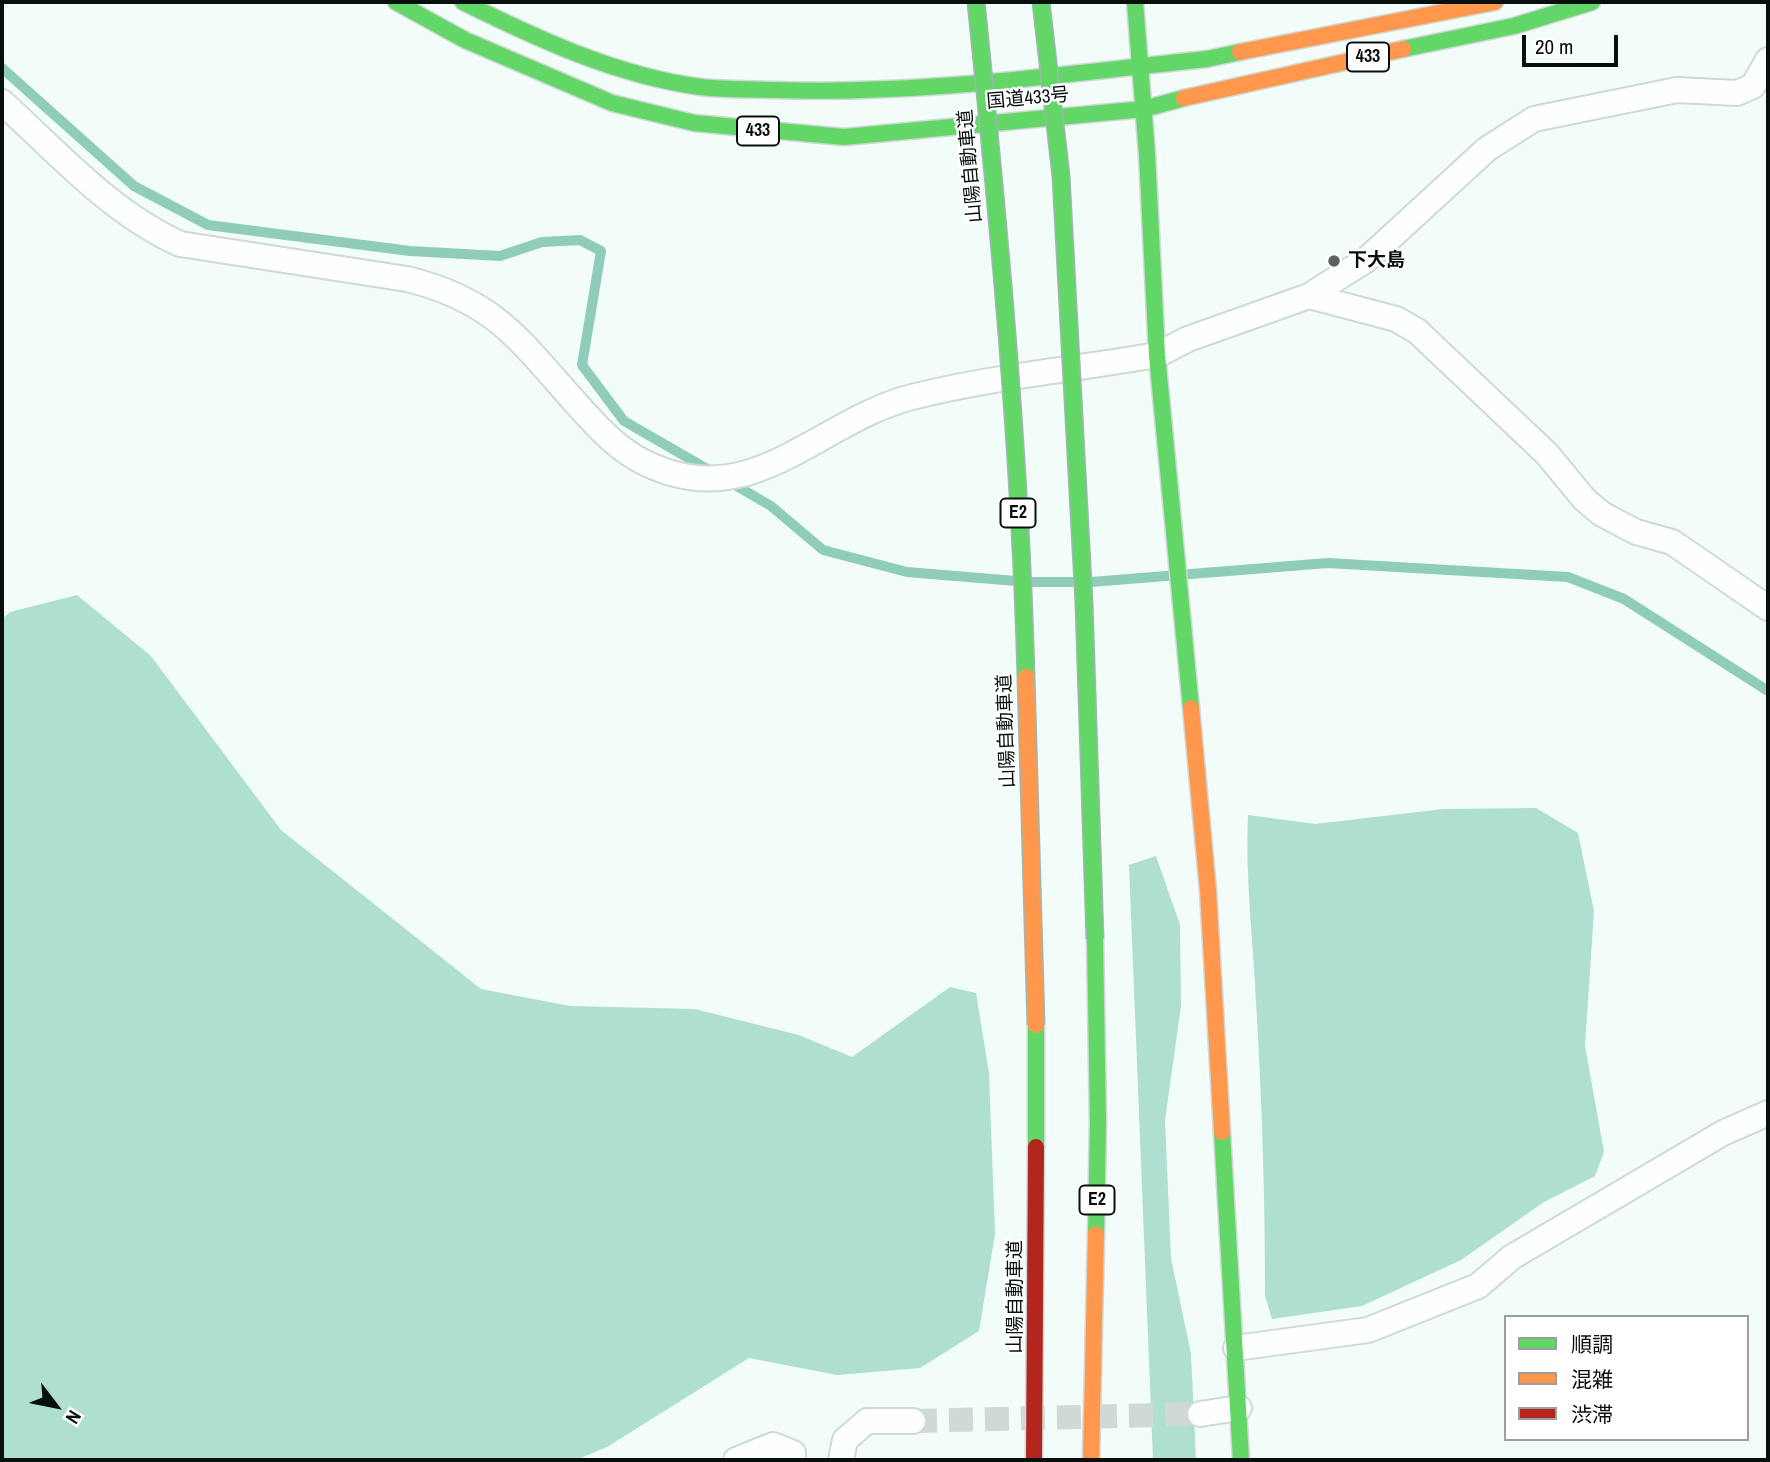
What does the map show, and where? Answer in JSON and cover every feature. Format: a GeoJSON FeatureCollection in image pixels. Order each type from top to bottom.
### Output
{"type":"FeatureCollection","features":[{"type":"Feature","properties":{"kind":"main road","name":"国道433号"},"geometry":{"type":"LineString","coordinates":[[396,2],[465,40],[612,103],[694,123],[769,132],[844,136],[1144,110],[1212,90],[1514,26],[1592,2]]}},
{"type":"Feature","properties":{"kind":"main road","name":"国道433号"},"geometry":{"type":"LineString","coordinates":[[463,2],[543,41],[628,71],[701,87],[841,92],[1207,59],[1495,2]]}},
{"type":"Feature","properties":{"kind":"main road","name":"山陽自動車道"},"geometry":{"type":"LineString","coordinates":[[976,2],[996,200],[1024,601],[1036,1025],[1037,1326],[1034,1460]]}},
{"type":"Feature","properties":{"kind":"main road","name":"E2"},"geometry":{"type":"LineString","coordinates":[[1041,2],[1062,190],[1084,603],[1098,1122],[1091,1460]]}},
{"type":"Feature","properties":{"kind":"main road"},"geometry":{"type":"LineString","coordinates":[[1135,2],[1144,110],[1157,355],[1208,890],[1241,1460]]}},
{"type":"Feature","properties":{"kind":"main road"},"geometry":{"type":"LineString","coordinates":[[1095,1312],[1101,1460]]}},
{"type":"Feature","properties":{"kind":"street"},"geometry":{"type":"LineString","coordinates":[[2,102],[129,215],[153,232],[180,244],[438,286],[468,299],[495,317],[519,339],[615,443],[637,458],[687,475],[739,475],[765,468],[874,412],[910,398],[1157,355],[1188,339],[1309,296],[1366,260],[1487,149],[1534,119],[1626,103],[1677,90],[1737,93],[1753,86],[1768,60]]}},
{"type":"Feature","properties":{"kind":"street"},"geometry":{"type":"LineString","coordinates":[[1309,296],[1396,319],[1417,331],[1547,454],[1585,500],[1602,514],[1636,533],[1672,542],[1768,608]]}},
{"type":"Feature","properties":{"kind":"street"},"geometry":{"type":"LineString","coordinates":[[1236,1348],[1368,1330],[1478,1286],[1512,1257],[1723,1133],[1768,1113]]}},
{"type":"Feature","properties":{"kind":"street"},"geometry":{"type":"LineString","coordinates":[[1200,1414],[1239,1408]]}},
{"type":"Feature","properties":{"kind":"street"},"geometry":{"type":"LineString","coordinates":[[841,1460],[845,1440],[867,1421],[913,1421]]}},
{"type":"Feature","properties":{"kind":"street"},"geometry":{"type":"LineString","coordinates":[[736,1460],[773,1445],[793,1453],[793,1460]]}},
{"type":"Feature","properties":{"kind":"green space"},"geometry":{"type":"Polygon","coordinates":[[[77,595],[151,656],[281,830],[481,989],[570,1006],[695,1009],[799,1035],[852,1057],[950,987],[976,993],[989,1073],[995,1234],[979,1331],[920,1368],[837,1375],[749,1358],[607,1447],[576,1460],[2,1460],[2,619],[10,612],[77,595]]]}},
{"type":"Feature","properties":{"kind":"green space"},"geometry":{"type":"Polygon","coordinates":[[[1536,808],[1578,833],[1594,911],[1585,1046],[1604,1152],[1595,1176],[1544,1202],[1461,1260],[1362,1306],[1272,1319],[1265,1296],[1261,1112],[1248,885],[1248,815],[1315,824],[1443,809],[1536,808]]]}},
{"type":"Feature","properties":{"kind":"green space"},"geometry":{"type":"Polygon","coordinates":[[[1156,856],[1180,925],[1181,1006],[1165,1120],[1171,1258],[1191,1354],[1196,1460],[1153,1460],[1129,865],[1156,856]]]}},
{"type":"Feature","properties":{"kind":"waterway"},"geometry":{"type":"LineString","coordinates":[[2,68],[134,186],[208,225],[410,251],[500,256],[542,242],[580,240],[601,251],[582,365],[624,421],[709,470]]}},
{"type":"Feature","properties":{"kind":"waterway"},"geometry":{"type":"LineString","coordinates":[[728,481],[771,506],[823,550],[907,572],[1016,581]]}},
{"type":"Feature","properties":{"kind":"waterway"},"geometry":{"type":"LineString","coordinates":[[1091,582],[1328,563],[1568,577],[1624,599],[1768,691]]}},
{"type":"Feature","properties":{"kind":"waterway"},"geometry":{"type":"LineString","coordinates":[[1031,582],[1076,582]]}},
{"type":"Feature","properties":{"kind":"tunnel"},"geometry":{"type":"LineString","coordinates":[[913,1421],[1200,1414]]}},
{"type":"Feature","properties":{"kind":"traffic: fast"},"geometry":{"type":"LineString","coordinates":[[396,2],[465,40],[612,103],[694,123],[844,137],[1144,109],[1184,98]]}},
{"type":"Feature","properties":{"kind":"traffic: fast"},"geometry":{"type":"LineString","coordinates":[[463,2],[549,42],[609,65],[670,82],[719,89],[829,91],[937,86],[1207,59],[1240,52]]}},
{"type":"Feature","properties":{"kind":"traffic: fast"},"geometry":{"type":"LineString","coordinates":[[976,2],[1007,339],[1019,508],[1026,677]]}},
{"type":"Feature","properties":{"kind":"traffic: fast"},"geometry":{"type":"LineString","coordinates":[[1041,2],[1061,176],[1084,603],[1095,939]]}},
{"type":"Feature","properties":{"kind":"traffic: fast"},"geometry":{"type":"LineString","coordinates":[[1135,2],[1147,154],[1157,355],[1191,708]]}},
{"type":"Feature","properties":{"kind":"traffic: fast"},"geometry":{"type":"LineString","coordinates":[[1403,49],[1514,26],[1592,2]]}},
{"type":"Feature","properties":{"kind":"traffic: fast"},"geometry":{"type":"LineString","coordinates":[[1095,939],[1098,1122],[1096,1234]]}},
{"type":"Feature","properties":{"kind":"traffic: fast"},"geometry":{"type":"LineString","coordinates":[[1036,1025],[1036,1147]]}},
{"type":"Feature","properties":{"kind":"traffic: fast"},"geometry":{"type":"LineString","coordinates":[[1222,1132],[1241,1460]]}},
{"type":"Feature","properties":{"kind":"traffic: slow"},"geometry":{"type":"LineString","coordinates":[[1240,52],[1495,2]]}},
{"type":"Feature","properties":{"kind":"traffic: slow"},"geometry":{"type":"LineString","coordinates":[[1184,98],[1403,49]]}},
{"type":"Feature","properties":{"kind":"traffic: slow"},"geometry":{"type":"LineString","coordinates":[[1026,677],[1036,1025]]}},
{"type":"Feature","properties":{"kind":"traffic: slow"},"geometry":{"type":"LineString","coordinates":[[1191,708],[1208,890],[1222,1132]]}},
{"type":"Feature","properties":{"kind":"traffic: slow"},"geometry":{"type":"LineString","coordinates":[[1091,1460],[1096,1234]]}},
{"type":"Feature","properties":{"kind":"traffic: jam"},"geometry":{"type":"LineString","coordinates":[[1034,1460],[1036,1147]]}},
{"type":"Feature","properties":{"kind":"place","name":"下大島"},"geometry":{"type":"Point","coordinates":[1334,261]}}]}
